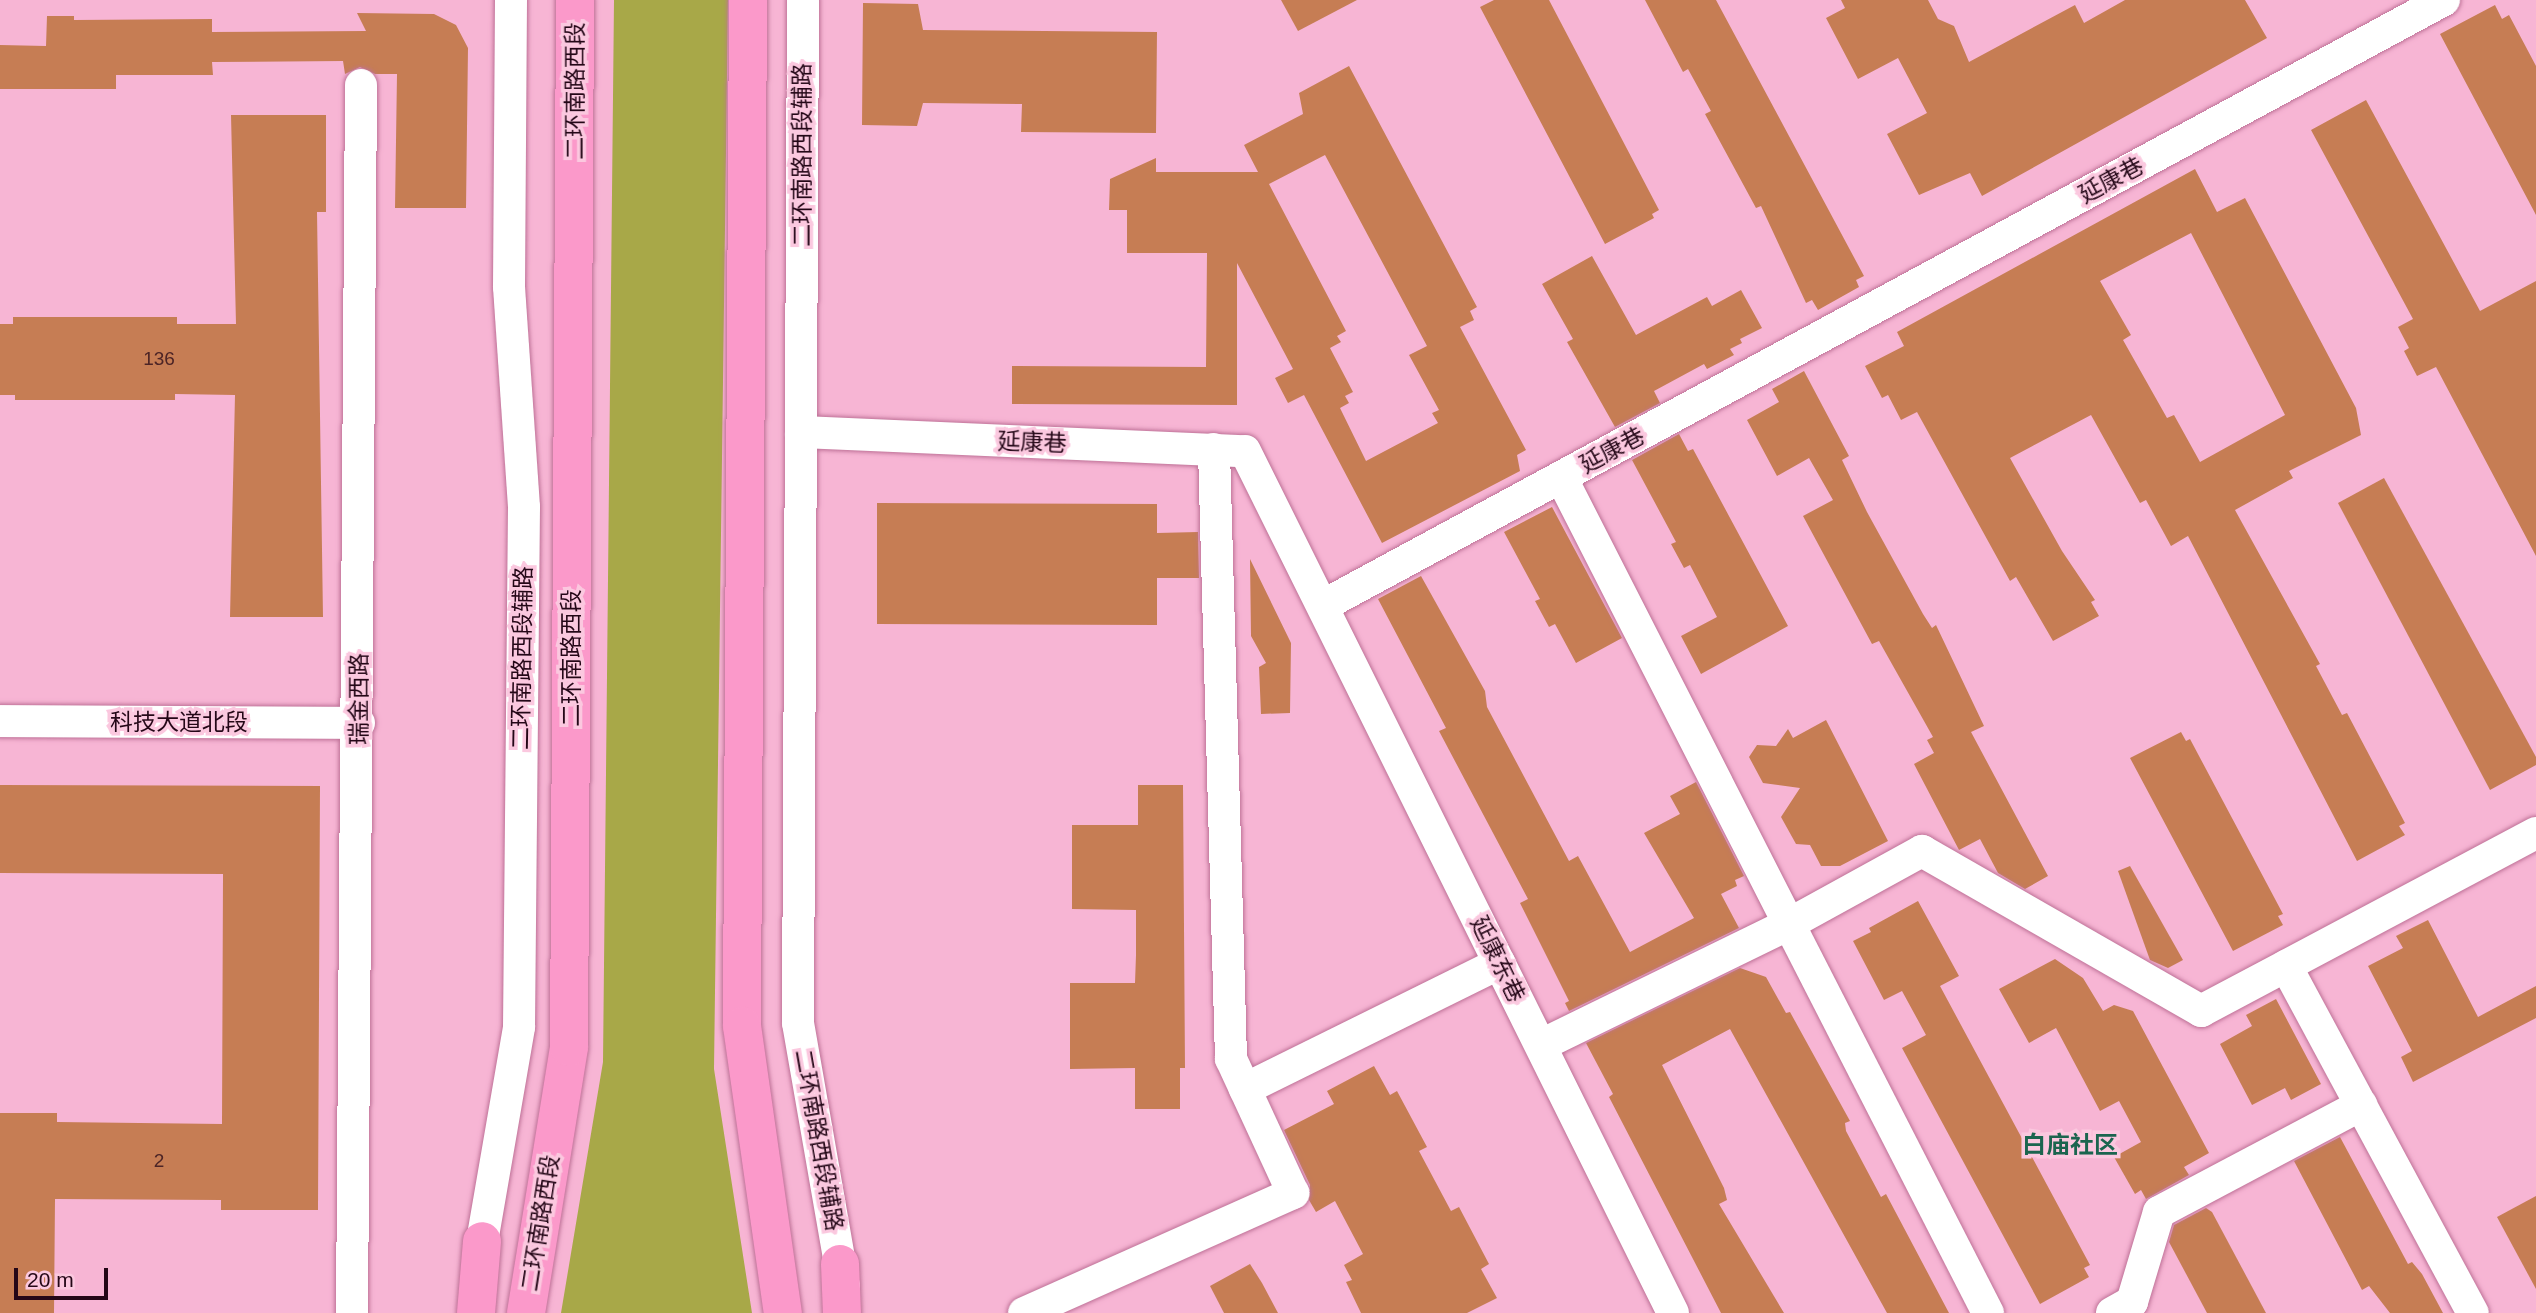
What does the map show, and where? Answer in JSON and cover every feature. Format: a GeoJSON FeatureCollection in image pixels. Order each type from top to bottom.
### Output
{"type":"FeatureCollection","features":[{"type":"Feature","properties":{"kind":"highway","name":"二环南路西段"},"geometry":{"type":"LineString","coordinates":[[526,1313],[569,1047],[575,0]]}},
{"type":"Feature","properties":{"kind":"highway"},"geometry":{"type":"LineString","coordinates":[[748,0],[742,1026],[783,1313]]}},
{"type":"Feature","properties":{"kind":"highway"},"geometry":{"type":"LineString","coordinates":[[773,1239],[793,1313]]}},
{"type":"Feature","properties":{"kind":"highway"},"geometry":{"type":"LineString","coordinates":[[476,1313],[482,1241]]}},
{"type":"Feature","properties":{"kind":"highway"},"geometry":{"type":"LineString","coordinates":[[520,1313],[533,1259]]}},
{"type":"Feature","properties":{"kind":"highway"},"geometry":{"type":"LineString","coordinates":[[840,1264],[842,1313]]}},
{"type":"Feature","properties":{"kind":"street","name":"二环南路西段辅路"},"geometry":{"type":"LineString","coordinates":[[470,1313],[519,1027],[524,507],[509,287],[511,0]]}},
{"type":"Feature","properties":{"kind":"street","name":"二环南路西段辅路"},"geometry":{"type":"LineString","coordinates":[[803,0],[798,1023],[849,1313]]}},
{"type":"Feature","properties":{"kind":"street","name":"延康巷"},"geometry":{"type":"LineString","coordinates":[[801,432],[1245,451],[1324,606],[2444,0]]}},
{"type":"Feature","properties":{"kind":"street","name":"瑞金西路"},"geometry":{"type":"LineString","coordinates":[[352,1313],[359,723],[361,85]]}},
{"type":"Feature","properties":{"kind":"street"},"geometry":{"type":"LineString","coordinates":[[1024,1313],[1293,1193],[1231,1059],[1214,449]]}},
{"type":"Feature","properties":{"kind":"street"},"geometry":{"type":"LineString","coordinates":[[1561,477],[1988,1313]]}},
{"type":"Feature","properties":{"kind":"street","name":"延康东巷"},"geometry":{"type":"LineString","coordinates":[[1324,606],[1673,1313]]}},
{"type":"Feature","properties":{"kind":"street","name":"科技大道北段"},"geometry":{"type":"LineString","coordinates":[[0,721],[359,723]]}},
{"type":"Feature","properties":{"kind":"street"},"geometry":{"type":"LineString","coordinates":[[1541,1045],[1789,924],[1922,851],[2202,1011],[2536,833]]}},
{"type":"Feature","properties":{"kind":"street"},"geometry":{"type":"LineString","coordinates":[[1245,1089],[1500,964]]}},
{"type":"Feature","properties":{"kind":"street"},"geometry":{"type":"LineString","coordinates":[[2286,966],[2473,1313]]}},
{"type":"Feature","properties":{"kind":"street"},"geometry":{"type":"LineString","coordinates":[[2112,1313],[2132,1302],[2159,1212],[2361,1105]]}},
{"type":"Feature","properties":{"kind":"shaded area"},"geometry":{"type":"Polygon","coordinates":[[[614,0],[728,0],[714,1069],[752,1313],[561,1313],[603,1062],[614,0]]]}},
{"type":"Feature","properties":{"kind":"building"},"geometry":{"type":"Polygon","coordinates":[[[1281,0],[1357,0],[1298,31],[1281,0]]]}},
{"type":"Feature","properties":{"kind":"building"},"geometry":{"type":"Polygon","coordinates":[[[1494,0],[1549,0],[1659,210],[1652,214],[1654,218],[1605,244],[1480,7],[1494,0]]]}},
{"type":"Feature","properties":{"kind":"building"},"geometry":{"type":"Polygon","coordinates":[[[1645,0],[1716,0],[1864,276],[1856,280],[1859,287],[1818,310],[1812,300],[1806,303],[1761,206],[1756,208],[1705,114],[1711,111],[1688,69],[1683,72],[1645,0]]]}},
{"type":"Feature","properties":{"kind":"building"},"geometry":{"type":"Polygon","coordinates":[[[1841,0],[1928,0],[1938,19],[1954,26],[1969,62],[2075,5],[2084,23],[2125,0],[2245,0],[2267,38],[1982,196],[1970,173],[1919,195],[1887,134],[1927,113],[1898,58],[1858,79],[1826,18],[1845,8],[1841,0]]]}},
{"type":"Feature","properties":{"kind":"building"},"geometry":{"type":"Polygon","coordinates":[[[863,3],[918,4],[923,30],[1157,32],[1156,133],[1021,132],[1022,104],[923,103],[917,126],[862,125],[863,3]]]}},
{"type":"Feature","properties":{"kind":"building"},"geometry":{"type":"Polygon","coordinates":[[[2495,5],[2502,19],[2509,15],[2536,66],[2536,215],[2440,34],[2495,5]]]}},
{"type":"Feature","properties":{"kind":"building"},"geometry":{"type":"Polygon","coordinates":[[[357,13],[434,14],[456,25],[468,48],[466,208],[395,208],[397,74],[375,74],[360,67],[345,74],[343,61],[212,62],[213,75],[116,75],[116,89],[0,89],[0,45],[46,46],[47,16],[74,16],[74,20],[212,19],[212,32],[366,31],[357,13]]]}},
{"type":"Feature","properties":{"kind":"building"},"geometry":{"type":"Polygon","coordinates":[[[1349,66],[1477,307],[1470,311],[1474,320],[1460,327],[1526,450],[1517,455],[1520,471],[1382,543],[1304,395],[1288,403],[1275,378],[1293,369],[1237,263],[1237,405],[1012,404],[1012,366],[1206,367],[1207,253],[1127,253],[1127,210],[1109,210],[1110,179],[1156,158],[1156,172],[1258,172],[1244,145],[1303,114],[1299,93],[1349,66]],[[1325,155],[1269,184],[1346,331],[1337,336],[1341,342],[1330,348],[1353,392],[1345,396],[1349,403],[1340,408],[1366,461],[1438,423],[1432,413],[1439,410],[1409,355],[1427,346],[1325,155]]]}},
{"type":"Feature","properties":{"kind":"building"},"geometry":{"type":"Polygon","coordinates":[[[2366,100],[2480,311],[2536,281],[2536,556],[2436,367],[2417,376],[2404,351],[2409,348],[2398,327],[2413,319],[2311,130],[2366,100]]]}},
{"type":"Feature","properties":{"kind":"building"},"geometry":{"type":"Polygon","coordinates":[[[231,115],[326,115],[326,212],[317,212],[323,617],[230,617],[235,395],[175,394],[175,400],[15,400],[15,395],[0,395],[0,324],[13,324],[13,317],[177,317],[177,324],[236,324],[231,115]]]}},
{"type":"Feature","properties":{"kind":"building"},"geometry":{"type":"Polygon","coordinates":[[[2195,169],[2217,212],[2245,198],[2356,408],[2361,435],[2289,471],[2293,478],[2235,510],[2320,664],[2316,666],[2342,715],[2347,713],[2405,823],[2399,826],[2405,835],[2357,861],[2188,536],[2171,546],[2146,500],[2140,503],[2091,415],[2010,458],[2062,551],[2095,600],[2091,602],[2099,616],[2053,641],[2016,577],[2010,581],[1917,412],[1901,420],[1888,395],[1882,398],[1865,366],[1904,346],[1897,332],[2195,169]],[[2191,233],[2100,281],[2131,335],[2123,340],[2167,418],[2174,415],[2200,462],[2285,415],[2191,233]]]}},
{"type":"Feature","properties":{"kind":"building"},"geometry":{"type":"Polygon","coordinates":[[[1592,256],[1636,335],[1707,297],[1712,306],[1741,290],[1762,328],[1740,339],[1742,343],[1730,349],[1734,355],[1707,369],[1704,364],[1654,391],[1660,403],[1615,427],[1567,342],[1573,339],[1542,284],[1592,256]]]}},
{"type":"Feature","properties":{"kind":"building"},"geometry":{"type":"Polygon","coordinates":[[[1804,371],[1849,456],[1842,460],[1867,512],[1923,614],[1932,628],[1936,625],[1984,726],[1971,732],[2048,876],[2025,889],[1998,873],[1980,839],[1959,850],[1914,764],[1934,753],[1927,740],[1933,737],[1879,641],[1872,644],[1803,516],[1833,500],[1809,458],[1777,476],[1747,420],[1779,402],[1772,389],[1804,371]]]}},
{"type":"Feature","properties":{"kind":"building"},"geometry":{"type":"Polygon","coordinates":[[[1679,434],[1688,451],[1693,449],[1788,626],[1701,674],[1681,636],[1717,617],[1690,565],[1684,568],[1671,544],[1676,542],[1632,460],[1679,434]]]}},
{"type":"Feature","properties":{"kind":"building"},"geometry":{"type":"Polygon","coordinates":[[[2384,478],[2536,757],[2536,765],[2490,790],[2338,503],[2384,478]]]}},
{"type":"Feature","properties":{"kind":"building"},"geometry":{"type":"Polygon","coordinates":[[[877,503],[1157,504],[1157,533],[1198,532],[1199,578],[1157,578],[1157,625],[877,624],[877,503]]]}},
{"type":"Feature","properties":{"kind":"building"},"geometry":{"type":"Polygon","coordinates":[[[1552,507],[1622,638],[1576,663],[1555,624],[1549,627],[1535,601],[1540,599],[1504,532],[1552,507]]]}},
{"type":"Feature","properties":{"kind":"building"},"geometry":{"type":"Polygon","coordinates":[[[1250,559],[1291,643],[1290,713],[1261,714],[1259,667],[1266,663],[1251,636],[1250,559]]]}},
{"type":"Feature","properties":{"kind":"building"},"geometry":{"type":"Polygon","coordinates":[[[1421,576],[1485,691],[1487,707],[1569,861],[1578,856],[1630,952],[1694,918],[1644,833],[1680,814],[1670,796],[1696,782],[1744,876],[1735,880],[1737,886],[1721,894],[1739,928],[1569,1011],[1565,1003],[1569,1001],[1520,903],[1528,899],[1439,731],[1446,728],[1378,599],[1421,576]]]}},
{"type":"Feature","properties":{"kind":"building"},"geometry":{"type":"Polygon","coordinates":[[[1826,720],[1888,841],[1840,866],[1821,866],[1810,845],[1796,844],[1781,817],[1800,788],[1763,783],[1749,757],[1757,745],[1776,746],[1788,729],[1793,738],[1826,720]]]}},
{"type":"Feature","properties":{"kind":"building"},"geometry":{"type":"Polygon","coordinates":[[[2181,732],[2186,741],[2190,739],[2283,914],[2278,916],[2283,925],[2233,951],[2130,758],[2181,732]]]}},
{"type":"Feature","properties":{"kind":"building"},"geometry":{"type":"Polygon","coordinates":[[[0,785],[320,786],[318,1210],[221,1210],[221,1200],[55,1199],[54,1313],[0,1313],[0,1113],[57,1113],[57,1122],[222,1124],[223,874],[0,873],[0,785]]]}},
{"type":"Feature","properties":{"kind":"building"},"geometry":{"type":"Polygon","coordinates":[[[1138,785],[1183,785],[1185,1068],[1180,1068],[1180,1109],[1135,1109],[1135,1068],[1070,1069],[1070,983],[1135,983],[1136,955],[1136,910],[1072,909],[1072,825],[1138,825],[1138,785]]]}},
{"type":"Feature","properties":{"kind":"building"},"geometry":{"type":"Polygon","coordinates":[[[2130,866],[2183,960],[2168,968],[2150,960],[2118,871],[2130,866]]]}},
{"type":"Feature","properties":{"kind":"building"},"geometry":{"type":"Polygon","coordinates":[[[1918,901],[1959,976],[1940,986],[2090,1265],[2084,1268],[2089,1277],[2040,1304],[1902,1048],[1926,1035],[1902,991],[1884,1000],[1853,941],[1871,932],[1869,928],[1918,901]]]}},
{"type":"Feature","properties":{"kind":"building"},"geometry":{"type":"Polygon","coordinates":[[[2428,920],[2478,1017],[2536,986],[2536,1018],[2413,1082],[2401,1057],[2412,1051],[2368,966],[2403,948],[2396,936],[2428,920]]]}},
{"type":"Feature","properties":{"kind":"building"},"geometry":{"type":"Polygon","coordinates":[[[2055,959],[2083,978],[2103,1011],[2114,1005],[2133,1011],[2209,1153],[2184,1167],[2189,1175],[2146,1199],[2141,1190],[2135,1194],[2114,1157],[2141,1142],[2119,1101],[2100,1111],[2056,1028],[2029,1043],[1999,989],[2055,959]]]}},
{"type":"Feature","properties":{"kind":"building"},"geometry":{"type":"Polygon","coordinates":[[[1740,968],[1766,977],[1786,1013],[1790,1012],[1850,1121],[1845,1123],[1846,1131],[1881,1197],[1886,1194],[1949,1313],[1887,1313],[1730,1029],[1662,1065],[1724,1188],[1727,1200],[1719,1204],[1784,1313],[1721,1313],[1609,1097],[1613,1094],[1586,1043],[1740,968]]]}},
{"type":"Feature","properties":{"kind":"building"},"geometry":{"type":"Polygon","coordinates":[[[2276,999],[2321,1084],[2291,1100],[2285,1088],[2252,1105],[2220,1044],[2252,1026],[2246,1015],[2276,999]]]}},
{"type":"Feature","properties":{"kind":"building"},"geometry":{"type":"Polygon","coordinates":[[[1374,1066],[1390,1095],[1397,1091],[1427,1147],[1419,1151],[1451,1211],[1459,1207],[1489,1264],[1481,1269],[1497,1298],[1467,1313],[1361,1313],[1346,1282],[1352,1280],[1344,1265],[1363,1254],[1335,1201],[1316,1212],[1309,1200],[1310,1185],[1284,1130],[1334,1104],[1327,1091],[1374,1066]]]}},
{"type":"Feature","properties":{"kind":"building"},"geometry":{"type":"Polygon","coordinates":[[[2340,1137],[2408,1264],[2412,1262],[2422,1274],[2443,1313],[2390,1313],[2369,1286],[2362,1290],[2294,1161],[2340,1137]]]}},
{"type":"Feature","properties":{"kind":"building"},"geometry":{"type":"Polygon","coordinates":[[[2536,1196],[2536,1289],[2497,1217],[2536,1196]]]}},
{"type":"Feature","properties":{"kind":"building"},"geometry":{"type":"Polygon","coordinates":[[[2206,1208],[2212,1212],[2266,1313],[2207,1313],[2169,1242],[2174,1225],[2206,1208]]]}},
{"type":"Feature","properties":{"kind":"building"},"geometry":{"type":"Polygon","coordinates":[[[1250,1264],[1278,1313],[1224,1313],[1210,1286],[1250,1264]]]}},
{"type":"Feature","properties":{"kind":"district","name":"白庙社区"},"geometry":{"type":"Point","coordinates":[2070,1145]}}]}
